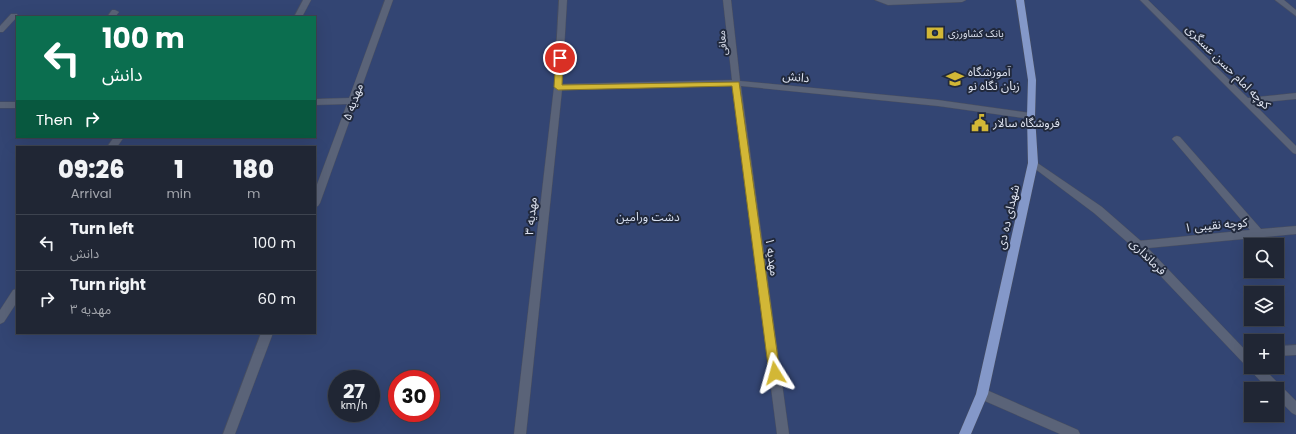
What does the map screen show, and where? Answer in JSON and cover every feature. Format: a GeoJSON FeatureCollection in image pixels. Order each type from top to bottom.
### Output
{"type":"FeatureCollection","features":[{"type":"Feature","properties":{"kind":"main road","name":"شهدای ده دی"},"geometry":{"type":"LineString","coordinates":[[965,434],[982,394],[1033,163],[1031,116],[1032,80],[1020,0]]}},
{"type":"Feature","properties":{"kind":"street"},"geometry":{"type":"LineString","coordinates":[[299,16],[307,0]]}},
{"type":"Feature","properties":{"kind":"street","name":"مهدیه ۵"},"geometry":{"type":"LineString","coordinates":[[316,200],[389,0]]}},
{"type":"Feature","properties":{"kind":"street","name":"مهدیه ۳"},"geometry":{"type":"LineString","coordinates":[[520,434],[558,87],[563,0]]}},
{"type":"Feature","properties":{"kind":"street","name":"معافی"},"geometry":{"type":"LineString","coordinates":[[727,0],[736,83]]}},
{"type":"Feature","properties":{"kind":"street"},"geometry":{"type":"LineString","coordinates":[[879,0],[888,3],[962,0]]}},
{"type":"Feature","properties":{"kind":"street","name":"کوچه امام حسن عسگری"},"geometry":{"type":"LineString","coordinates":[[1144,0],[1296,151]]}},
{"type":"Feature","properties":{"kind":"street"},"geometry":{"type":"LineString","coordinates":[[1279,0],[1296,14]]}},
{"type":"Feature","properties":{"kind":"street"},"geometry":{"type":"LineString","coordinates":[[0,30],[14,16]]}},
{"type":"Feature","properties":{"kind":"street","name":"دانش"},"geometry":{"type":"LineString","coordinates":[[558,87],[736,83],[938,103],[1031,116]]}},
{"type":"Feature","properties":{"kind":"street","name":"مهدیه ۱"},"geometry":{"type":"LineString","coordinates":[[736,83],[783,434]]}},
{"type":"Feature","properties":{"kind":"street"},"geometry":{"type":"LineString","coordinates":[[1245,101],[1296,96]]}},
{"type":"Feature","properties":{"kind":"street"},"geometry":{"type":"LineString","coordinates":[[316,102],[353,101]]}},
{"type":"Feature","properties":{"kind":"street"},"geometry":{"type":"LineString","coordinates":[[0,105],[16,105]]}},
{"type":"Feature","properties":{"kind":"street"},"geometry":{"type":"LineString","coordinates":[[1177,139],[1259,234]]}},
{"type":"Feature","properties":{"kind":"street","name":"فرمانداری"},"geometry":{"type":"LineString","coordinates":[[1033,163],[1098,210],[1138,245],[1244,351]]}},
{"type":"Feature","properties":{"kind":"street","name":"کوچه نقیبی ۱"},"geometry":{"type":"LineString","coordinates":[[1138,245],[1296,230]]}},
{"type":"Feature","properties":{"kind":"street"},"geometry":{"type":"LineString","coordinates":[[0,319],[16,295]]}},
{"type":"Feature","properties":{"kind":"street"},"geometry":{"type":"LineString","coordinates":[[229,434],[266,334]]}},
{"type":"Feature","properties":{"kind":"street"},"geometry":{"type":"LineString","coordinates":[[1284,351],[1296,350]]}},
{"type":"Feature","properties":{"kind":"street"},"geometry":{"type":"LineString","coordinates":[[1261,374],[1268,382]]}},
{"type":"Feature","properties":{"kind":"street"},"geometry":{"type":"LineString","coordinates":[[982,394],[1074,434]]}},
{"type":"Feature","properties":{"kind":"street"},"geometry":{"type":"LineString","coordinates":[[1284,398],[1296,409]]}},
{"type":"Feature","properties":{"kind":"green space","name":"دشت ورامین"},"geometry":{"type":"Polygon","coordinates":[[[0,0],[1296,0],[1296,434],[0,434],[0,0]]]}},
{"type":"Feature","properties":{"kind":"place","name":"بانک کشاورزی"},"geometry":{"type":"Point","coordinates":[935,33]}},
{"type":"Feature","properties":{"kind":"place","name":"آموزشگاه زبان نگاه نو"},"geometry":{"type":"Point","coordinates":[955,79]}},
{"type":"Feature","properties":{"kind":"place","name":"فروشگاه سالار"},"geometry":{"type":"Point","coordinates":[980,123]}},
{"type":"Feature","properties":{"kind":"route"},"geometry":{"type":"LineString","coordinates":[[560,58],[558,87],[736,83],[775,373]]}}]}
